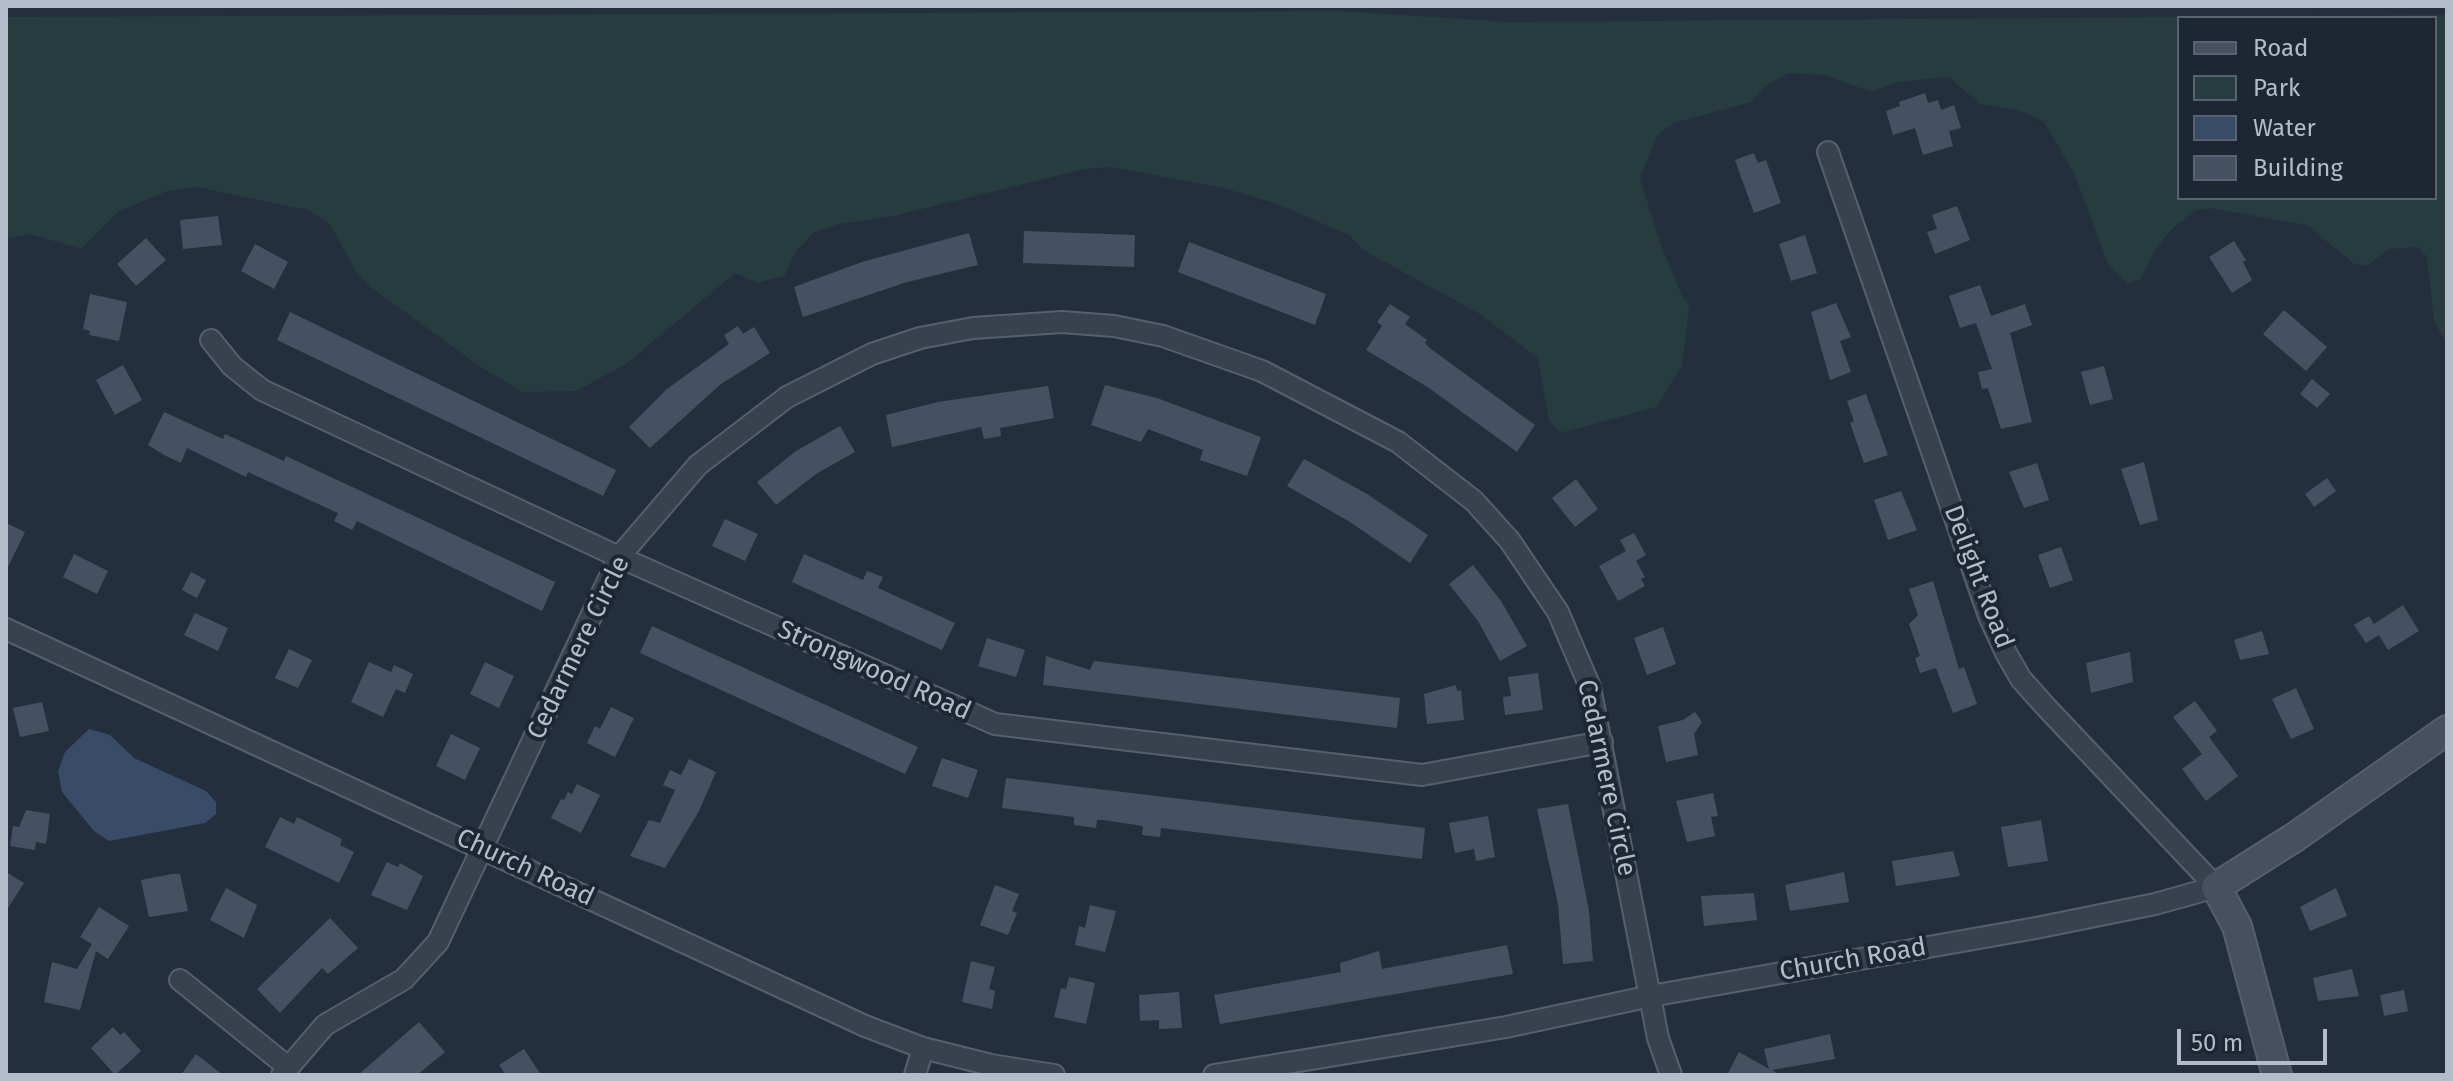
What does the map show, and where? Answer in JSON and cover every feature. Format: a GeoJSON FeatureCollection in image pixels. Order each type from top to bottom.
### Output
{"type":"FeatureCollection","features":[{"type":"Feature","properties":{"kind":"street","name":"Delight Road"},"geometry":{"type":"LineString","coordinates":[[1828,152],[1989,616],[2006,653],[2037,698],[2216,887],[2242,941],[2277,1075]]}},
{"type":"Feature","properties":{"kind":"street","name":"Cedarmere Circle"},"geometry":{"type":"LineString","coordinates":[[285,1071],[325,1025],[404,979],[422,963],[438,942],[619,557],[698,465],[787,397],[830,373],[920,338],[973,328],[1062,322],[1114,326],[1217,352],[1262,371],[1398,442],[1474,501],[1510,541],[1558,612],[1590,687],[1658,1038],[1671,1075]]}},
{"type":"Feature","properties":{"kind":"street","name":"Strongwood Road"},"geometry":{"type":"LineString","coordinates":[[211,340],[232,366],[262,390],[619,557],[959,711],[995,724],[1422,775],[1602,742]]}},
{"type":"Feature","properties":{"kind":"street","name":"Church Road"},"geometry":{"type":"LineString","coordinates":[[6,629],[483,848],[808,1002],[923,1048],[991,1065],[1054,1075]]}},
{"type":"Feature","properties":{"kind":"street","name":"Church Road"},"geometry":{"type":"LineString","coordinates":[[1214,1075],[1506,1027],[1651,996],[2051,925],[2155,904],[2216,887],[2295,837],[2447,730]]}},
{"type":"Feature","properties":{"kind":"street"},"geometry":{"type":"LineString","coordinates":[[180,980],[285,1071]]}},
{"type":"Feature","properties":{"kind":"street"},"geometry":{"type":"LineString","coordinates":[[915,1075],[923,1048]]}},
{"type":"Feature","properties":{"kind":"green space"},"geometry":{"type":"Polygon","coordinates":[[[1341,11],[1508,22],[2177,17],[2177,200],[2437,200],[2437,16],[2313,16],[2447,15],[2447,343],[2434,322],[2427,257],[2418,247],[2390,249],[2368,265],[2354,264],[2307,225],[2209,208],[2197,210],[2174,227],[2156,248],[2140,279],[2128,284],[2108,264],[2074,173],[2044,122],[2019,110],[1980,104],[1949,77],[1898,82],[1872,92],[1823,75],[1788,73],[1765,87],[1751,102],[1674,123],[1657,135],[1640,178],[1659,240],[1681,294],[1689,305],[1682,366],[1656,407],[1565,432],[1558,431],[1549,421],[1538,358],[1480,314],[1363,250],[1349,235],[1277,204],[1224,188],[1111,167],[1084,169],[894,216],[839,224],[813,233],[795,253],[784,276],[758,283],[735,273],[626,364],[576,391],[522,392],[478,365],[372,288],[355,270],[330,224],[308,210],[196,187],[167,191],[118,212],[81,249],[30,234],[6,239],[6,17],[1341,11]]]}},
{"type":"Feature","properties":{"kind":"water"},"geometry":{"type":"Polygon","coordinates":[[[89,729],[110,735],[134,758],[206,791],[216,802],[216,814],[205,823],[109,841],[94,831],[62,792],[58,771],[65,752],[89,729]]]}},
{"type":"Feature","properties":{"kind":"building"},"geometry":{"type":"Polygon","coordinates":[[[1925,93],[1928,103],[1938,100],[1941,110],[1954,105],[1961,128],[1949,131],[1953,146],[1923,155],[1915,128],[1893,135],[1886,111],[1900,106],[1899,102],[1925,93]]]}},
{"type":"Feature","properties":{"kind":"building"},"geometry":{"type":"Polygon","coordinates":[[[1754,153],[1758,163],[1766,160],[1781,203],[1754,213],[1735,160],[1754,153]]]}},
{"type":"Feature","properties":{"kind":"building"},"geometry":{"type":"Polygon","coordinates":[[[1957,206],[1970,240],[1935,254],[1927,232],[1937,229],[1932,215],[1957,206]]]}},
{"type":"Feature","properties":{"kind":"building"},"geometry":{"type":"Polygon","coordinates":[[[218,216],[222,245],[183,249],[180,220],[218,216]]]}},
{"type":"Feature","properties":{"kind":"building"},"geometry":{"type":"Polygon","coordinates":[[[1024,231],[1135,235],[1134,267],[1023,263],[1024,231]]]}},
{"type":"Feature","properties":{"kind":"building"},"geometry":{"type":"Polygon","coordinates":[[[969,233],[978,265],[907,282],[803,317],[794,287],[862,262],[969,233]]]}},
{"type":"Feature","properties":{"kind":"building"},"geometry":{"type":"Polygon","coordinates":[[[1805,235],[1817,273],[1791,281],[1779,244],[1805,235]]]}},
{"type":"Feature","properties":{"kind":"building"},"geometry":{"type":"Polygon","coordinates":[[[146,238],[166,260],[136,286],[117,264],[146,238]]]}},
{"type":"Feature","properties":{"kind":"building"},"geometry":{"type":"Polygon","coordinates":[[[2234,241],[2246,260],[2243,262],[2252,280],[2232,293],[2209,257],[2234,241]]]}},
{"type":"Feature","properties":{"kind":"building"},"geometry":{"type":"Polygon","coordinates":[[[1189,242],[1326,294],[1315,325],[1178,272],[1189,242]]]}},
{"type":"Feature","properties":{"kind":"building"},"geometry":{"type":"Polygon","coordinates":[[[255,244],[288,262],[274,289],[241,271],[255,244]]]}},
{"type":"Feature","properties":{"kind":"building"},"geometry":{"type":"Polygon","coordinates":[[[1980,285],[1991,316],[2025,304],[2032,325],[2010,333],[2032,422],[2001,429],[1988,388],[1982,389],[1978,372],[1992,369],[1976,323],[1960,328],[1949,296],[1980,285]]]}},
{"type":"Feature","properties":{"kind":"building"},"geometry":{"type":"Polygon","coordinates":[[[90,294],[127,302],[119,341],[89,335],[90,331],[83,329],[90,294]]]}},
{"type":"Feature","properties":{"kind":"building"},"geometry":{"type":"Polygon","coordinates":[[[1836,303],[1851,337],[1840,341],[1851,372],[1830,380],[1811,312],[1836,303]]]}},
{"type":"Feature","properties":{"kind":"building"},"geometry":{"type":"Polygon","coordinates":[[[1390,304],[1410,317],[1405,324],[1427,340],[1425,343],[1431,349],[1535,425],[1517,452],[1429,388],[1366,350],[1382,326],[1377,322],[1390,304]]]}},
{"type":"Feature","properties":{"kind":"building"},"geometry":{"type":"Polygon","coordinates":[[[2284,310],[2327,347],[2306,371],[2263,334],[2284,310]]]}},
{"type":"Feature","properties":{"kind":"building"},"geometry":{"type":"Polygon","coordinates":[[[290,312],[616,470],[603,496],[277,340],[290,312]]]}},
{"type":"Feature","properties":{"kind":"building"},"geometry":{"type":"Polygon","coordinates":[[[738,326],[743,334],[754,327],[770,353],[721,384],[650,448],[629,427],[667,389],[729,344],[724,335],[738,326]]]}},
{"type":"Feature","properties":{"kind":"building"},"geometry":{"type":"Polygon","coordinates":[[[123,365],[142,400],[115,415],[96,380],[123,365]]]}},
{"type":"Feature","properties":{"kind":"building"},"geometry":{"type":"Polygon","coordinates":[[[2104,366],[2113,399],[2090,405],[2081,372],[2104,366]]]}},
{"type":"Feature","properties":{"kind":"building"},"geometry":{"type":"Polygon","coordinates":[[[2312,379],[2330,394],[2317,408],[2300,394],[2312,379]]]}},
{"type":"Feature","properties":{"kind":"building"},"geometry":{"type":"Polygon","coordinates":[[[1105,385],[1157,398],[1261,437],[1247,476],[1200,460],[1203,450],[1148,429],[1141,442],[1091,425],[1105,385]]]}},
{"type":"Feature","properties":{"kind":"building"},"geometry":{"type":"Polygon","coordinates":[[[1048,386],[1054,418],[1000,428],[1001,436],[984,439],[981,427],[892,447],[886,415],[938,402],[1048,386]]]}},
{"type":"Feature","properties":{"kind":"building"},"geometry":{"type":"Polygon","coordinates":[[[1866,394],[1888,455],[1864,463],[1850,423],[1854,421],[1847,401],[1866,394]]]}},
{"type":"Feature","properties":{"kind":"building"},"geometry":{"type":"Polygon","coordinates":[[[164,412],[223,439],[225,434],[284,461],[286,456],[555,582],[542,611],[357,521],[352,530],[334,521],[338,513],[248,472],[246,477],[187,448],[181,463],[166,456],[148,445],[164,412]]]}},
{"type":"Feature","properties":{"kind":"building"},"geometry":{"type":"Polygon","coordinates":[[[840,426],[855,452],[816,474],[776,505],[757,482],[796,451],[840,426]]]}},
{"type":"Feature","properties":{"kind":"building"},"geometry":{"type":"Polygon","coordinates":[[[1304,459],[1367,494],[1428,535],[1410,563],[1350,522],[1287,486],[1304,459]]]}},
{"type":"Feature","properties":{"kind":"building"},"geometry":{"type":"Polygon","coordinates":[[[2144,462],[2158,520],[2140,525],[2121,469],[2144,462]]]}},
{"type":"Feature","properties":{"kind":"building"},"geometry":{"type":"Polygon","coordinates":[[[2037,463],[2049,500],[2024,508],[2009,472],[2037,463]]]}},
{"type":"Feature","properties":{"kind":"building"},"geometry":{"type":"Polygon","coordinates":[[[2327,478],[2336,491],[2314,507],[2305,494],[2327,478]]]}},
{"type":"Feature","properties":{"kind":"building"},"geometry":{"type":"Polygon","coordinates":[[[1576,479],[1598,509],[1575,527],[1552,498],[1576,479]]]}},
{"type":"Feature","properties":{"kind":"building"},"geometry":{"type":"Polygon","coordinates":[[[1901,491],[1917,530],[1888,540],[1874,500],[1901,491]]]}},
{"type":"Feature","properties":{"kind":"building"},"geometry":{"type":"Polygon","coordinates":[[[725,519],[758,534],[745,561],[712,546],[725,519]]]}},
{"type":"Feature","properties":{"kind":"building"},"geometry":{"type":"Polygon","coordinates":[[[6,523],[25,532],[6,571],[6,523]]]}},
{"type":"Feature","properties":{"kind":"building"},"geometry":{"type":"Polygon","coordinates":[[[1634,533],[1646,555],[1636,561],[1645,577],[1641,579],[1645,586],[1618,601],[1599,566],[1626,551],[1620,540],[1634,533]]]}},
{"type":"Feature","properties":{"kind":"building"},"geometry":{"type":"Polygon","coordinates":[[[2061,547],[2073,580],[2050,588],[2038,555],[2061,547]]]}},
{"type":"Feature","properties":{"kind":"building"},"geometry":{"type":"Polygon","coordinates":[[[74,554],[108,571],[97,594],[63,577],[74,554]]]}},
{"type":"Feature","properties":{"kind":"building"},"geometry":{"type":"Polygon","coordinates":[[[804,554],[863,580],[867,571],[883,577],[878,588],[955,623],[942,650],[792,582],[804,554]]]}},
{"type":"Feature","properties":{"kind":"building"},"geometry":{"type":"Polygon","coordinates":[[[1473,565],[1501,601],[1527,646],[1500,661],[1478,621],[1449,584],[1473,565]]]}},
{"type":"Feature","properties":{"kind":"building"},"geometry":{"type":"Polygon","coordinates":[[[191,572],[206,580],[197,598],[182,590],[191,572]]]}},
{"type":"Feature","properties":{"kind":"building"},"geometry":{"type":"Polygon","coordinates":[[[1933,581],[1959,669],[1964,667],[1977,704],[1953,713],[1936,668],[1920,673],[1915,658],[1920,656],[1909,624],[1918,615],[1909,589],[1933,581]]]}},
{"type":"Feature","properties":{"kind":"building"},"geometry":{"type":"Polygon","coordinates":[[[2403,605],[2419,631],[2388,650],[2379,635],[2366,643],[2354,625],[2369,616],[2374,624],[2403,605]]]}},
{"type":"Feature","properties":{"kind":"building"},"geometry":{"type":"Polygon","coordinates":[[[195,613],[228,628],[218,651],[184,635],[195,613]]]}},
{"type":"Feature","properties":{"kind":"building"},"geometry":{"type":"Polygon","coordinates":[[[652,626],[918,747],[905,774],[640,653],[652,626]]]}},
{"type":"Feature","properties":{"kind":"building"},"geometry":{"type":"Polygon","coordinates":[[[1663,627],[1676,664],[1647,675],[1634,638],[1663,627]]]}},
{"type":"Feature","properties":{"kind":"building"},"geometry":{"type":"Polygon","coordinates":[[[2262,631],[2269,654],[2240,660],[2234,640],[2262,631]]]}},
{"type":"Feature","properties":{"kind":"building"},"geometry":{"type":"Polygon","coordinates":[[[987,638],[1025,650],[1016,677],[978,666],[987,638]]]}},
{"type":"Feature","properties":{"kind":"building"},"geometry":{"type":"Polygon","coordinates":[[[289,649],[312,660],[298,688],[275,678],[289,649]]]}},
{"type":"Feature","properties":{"kind":"building"},"geometry":{"type":"Polygon","coordinates":[[[2130,652],[2133,682],[2091,693],[2086,663],[2130,652]]]}},
{"type":"Feature","properties":{"kind":"building"},"geometry":{"type":"Polygon","coordinates":[[[1046,656],[1090,670],[1094,661],[1400,698],[1397,728],[1043,685],[1046,656]]]}},
{"type":"Feature","properties":{"kind":"building"},"geometry":{"type":"Polygon","coordinates":[[[369,662],[391,672],[394,665],[413,674],[405,693],[396,689],[383,717],[351,702],[369,662]]]}},
{"type":"Feature","properties":{"kind":"building"},"geometry":{"type":"Polygon","coordinates":[[[485,662],[514,676],[499,708],[470,694],[485,662]]]}},
{"type":"Feature","properties":{"kind":"building"},"geometry":{"type":"Polygon","coordinates":[[[1538,673],[1543,710],[1505,715],[1503,697],[1511,696],[1508,677],[1538,673]]]}},
{"type":"Feature","properties":{"kind":"building"},"geometry":{"type":"Polygon","coordinates":[[[1456,685],[1457,691],[1461,690],[1464,720],[1427,724],[1424,694],[1456,685]]]}},
{"type":"Feature","properties":{"kind":"building"},"geometry":{"type":"Polygon","coordinates":[[[2296,688],[2314,729],[2291,739],[2272,699],[2296,688]]]}},
{"type":"Feature","properties":{"kind":"building"},"geometry":{"type":"Polygon","coordinates":[[[2195,701],[2217,731],[2209,737],[2238,776],[2206,801],[2182,769],[2202,754],[2173,717],[2195,701]]]}},
{"type":"Feature","properties":{"kind":"building"},"geometry":{"type":"Polygon","coordinates":[[[42,702],[49,731],[20,737],[13,708],[42,702]]]}},
{"type":"Feature","properties":{"kind":"building"},"geometry":{"type":"Polygon","coordinates":[[[611,707],[634,718],[615,757],[587,743],[595,726],[600,729],[611,707]]]}},
{"type":"Feature","properties":{"kind":"building"},"geometry":{"type":"Polygon","coordinates":[[[1695,712],[1702,722],[1694,734],[1698,755],[1666,762],[1658,726],[1683,720],[1695,712]]]}},
{"type":"Feature","properties":{"kind":"building"},"geometry":{"type":"Polygon","coordinates":[[[451,734],[480,748],[465,780],[436,766],[451,734]]]}},
{"type":"Feature","properties":{"kind":"building"},"geometry":{"type":"Polygon","coordinates":[[[942,758],[978,770],[968,798],[932,786],[942,758]]]}},
{"type":"Feature","properties":{"kind":"building"},"geometry":{"type":"Polygon","coordinates":[[[689,759],[716,772],[699,811],[665,868],[630,856],[649,820],[660,823],[675,790],[663,785],[670,770],[681,775],[689,759]]]}},
{"type":"Feature","properties":{"kind":"building"},"geometry":{"type":"Polygon","coordinates":[[[1006,778],[1425,828],[1422,859],[1161,828],[1160,837],[1142,835],[1143,826],[1103,820],[1097,820],[1096,828],[1074,825],[1074,817],[1002,808],[1006,778]]]}},
{"type":"Feature","properties":{"kind":"building"},"geometry":{"type":"Polygon","coordinates":[[[577,784],[600,795],[581,833],[551,818],[561,799],[564,800],[568,792],[572,794],[577,784]]]}},
{"type":"Feature","properties":{"kind":"building"},"geometry":{"type":"Polygon","coordinates":[[[1713,793],[1718,816],[1711,817],[1715,836],[1687,842],[1676,801],[1713,793]]]}},
{"type":"Feature","properties":{"kind":"building"},"geometry":{"type":"Polygon","coordinates":[[[1568,804],[1589,911],[1593,961],[1563,964],[1558,904],[1537,809],[1568,804]]]}},
{"type":"Feature","properties":{"kind":"building"},"geometry":{"type":"Polygon","coordinates":[[[26,810],[50,814],[46,844],[36,842],[35,850],[10,846],[13,826],[19,827],[26,810]]]}},
{"type":"Feature","properties":{"kind":"building"},"geometry":{"type":"Polygon","coordinates":[[[1488,816],[1495,857],[1476,861],[1474,849],[1455,853],[1449,823],[1488,816]]]}},
{"type":"Feature","properties":{"kind":"building"},"geometry":{"type":"Polygon","coordinates":[[[280,817],[294,824],[297,817],[342,839],[340,845],[354,852],[339,883],[265,847],[280,817]]]}},
{"type":"Feature","properties":{"kind":"building"},"geometry":{"type":"Polygon","coordinates":[[[2041,820],[2048,861],[2008,867],[2001,827],[2041,820]]]}},
{"type":"Feature","properties":{"kind":"building"},"geometry":{"type":"Polygon","coordinates":[[[1953,851],[1960,876],[1896,886],[1892,861],[1953,851]]]}},
{"type":"Feature","properties":{"kind":"building"},"geometry":{"type":"Polygon","coordinates":[[[387,862],[398,867],[400,863],[423,876],[407,910],[371,895],[387,862]]]}},
{"type":"Feature","properties":{"kind":"building"},"geometry":{"type":"Polygon","coordinates":[[[6,872],[24,883],[6,911],[6,872]]]}},
{"type":"Feature","properties":{"kind":"building"},"geometry":{"type":"Polygon","coordinates":[[[1844,872],[1849,902],[1790,911],[1785,885],[1844,872]]]}},
{"type":"Feature","properties":{"kind":"building"},"geometry":{"type":"Polygon","coordinates":[[[180,874],[188,911],[149,917],[141,880],[180,874]]]}},
{"type":"Feature","properties":{"kind":"building"},"geometry":{"type":"Polygon","coordinates":[[[995,885],[1019,894],[1012,911],[1017,913],[1008,935],[980,925],[995,885]]]}},
{"type":"Feature","properties":{"kind":"building"},"geometry":{"type":"Polygon","coordinates":[[[226,888],[257,905],[244,938],[210,920],[226,888]]]}},
{"type":"Feature","properties":{"kind":"building"},"geometry":{"type":"Polygon","coordinates":[[[2336,888],[2347,916],[2310,931],[2300,907],[2336,888]]]}},
{"type":"Feature","properties":{"kind":"building"},"geometry":{"type":"Polygon","coordinates":[[[1754,893],[1757,920],[1704,926],[1701,896],[1754,893]]]}},
{"type":"Feature","properties":{"kind":"building"},"geometry":{"type":"Polygon","coordinates":[[[1090,905],[1116,911],[1105,952],[1075,945],[1079,926],[1085,928],[1090,905]]]}},
{"type":"Feature","properties":{"kind":"building"},"geometry":{"type":"Polygon","coordinates":[[[99,907],[129,926],[108,959],[96,951],[80,1010],[44,1002],[52,962],[77,969],[92,944],[80,937],[99,907]]]}},
{"type":"Feature","properties":{"kind":"building"},"geometry":{"type":"Polygon","coordinates":[[[330,918],[358,948],[328,974],[322,968],[280,1013],[257,989],[330,918]]]}},
{"type":"Feature","properties":{"kind":"building"},"geometry":{"type":"Polygon","coordinates":[[[1507,945],[1513,974],[1220,1024],[1214,995],[1341,972],[1340,963],[1379,951],[1382,969],[1507,945]]]}},
{"type":"Feature","properties":{"kind":"building"},"geometry":{"type":"Polygon","coordinates":[[[971,961],[995,967],[989,989],[995,991],[992,1009],[962,1002],[971,961]]]}},
{"type":"Feature","properties":{"kind":"building"},"geometry":{"type":"Polygon","coordinates":[[[2352,969],[2359,996],[2318,1001],[2313,978],[2352,969]]]}},
{"type":"Feature","properties":{"kind":"building"},"geometry":{"type":"Polygon","coordinates":[[[1069,977],[1095,983],[1086,1024],[1054,1017],[1061,988],[1066,989],[1069,977]]]}},
{"type":"Feature","properties":{"kind":"building"},"geometry":{"type":"Polygon","coordinates":[[[2404,990],[2408,1011],[2384,1016],[2380,995],[2404,990]]]}},
{"type":"Feature","properties":{"kind":"building"},"geometry":{"type":"Polygon","coordinates":[[[1179,992],[1182,1028],[1159,1029],[1159,1020],[1140,1021],[1139,995],[1179,992]]]}},
{"type":"Feature","properties":{"kind":"building"},"geometry":{"type":"Polygon","coordinates":[[[419,1022],[445,1052],[417,1075],[358,1075],[419,1022]]]}},
{"type":"Feature","properties":{"kind":"building"},"geometry":{"type":"Polygon","coordinates":[[[113,1027],[120,1035],[124,1032],[141,1051],[115,1075],[91,1048],[113,1027]]]}},
{"type":"Feature","properties":{"kind":"building"},"geometry":{"type":"Polygon","coordinates":[[[1830,1034],[1835,1059],[1772,1070],[1780,1075],[1727,1075],[1739,1052],[1769,1069],[1764,1049],[1830,1034]]]}},
{"type":"Feature","properties":{"kind":"building"},"geometry":{"type":"Polygon","coordinates":[[[524,1049],[541,1075],[506,1075],[499,1065],[524,1049]]]}},
{"type":"Feature","properties":{"kind":"building"},"geometry":{"type":"Polygon","coordinates":[[[196,1054],[223,1075],[181,1075],[196,1054]]]}}]}
